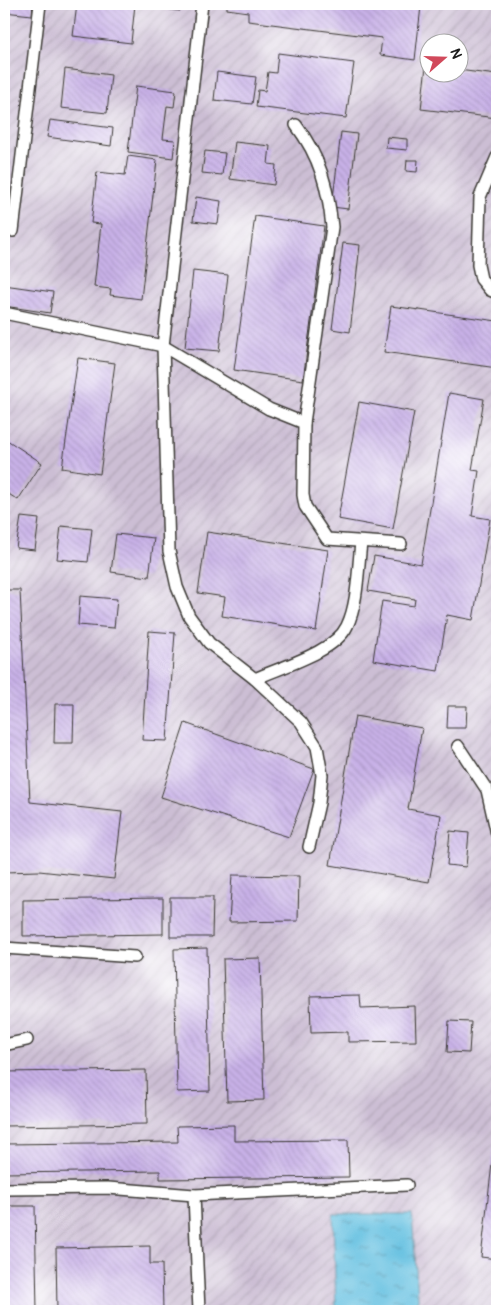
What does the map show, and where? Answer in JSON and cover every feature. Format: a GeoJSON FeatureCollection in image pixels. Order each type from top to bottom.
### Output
{"type":"FeatureCollection","features":[{"type":"Feature","properties":{"kind":"lane"},"geometry":{"type":"LineString","coordinates":[[12,231],[40,4]]}},
{"type":"Feature","properties":{"kind":"lane"},"geometry":{"type":"LineString","coordinates":[[202,4],[163,346],[169,551],[177,587],[189,616],[209,643],[255,679],[301,722],[316,747],[322,775],[320,803],[309,847]]}},
{"type":"Feature","properties":{"kind":"lane"},"geometry":{"type":"LineString","coordinates":[[296,125],[311,144],[320,163],[332,227],[304,423],[303,495],[305,506],[327,539],[401,544]]}},
{"type":"Feature","properties":{"kind":"lane"},"geometry":{"type":"LineString","coordinates":[[497,157],[480,197],[478,265],[481,279],[490,290],[497,293]]}},
{"type":"Feature","properties":{"kind":"lane"},"geometry":{"type":"LineString","coordinates":[[4,313],[163,346],[269,410],[304,423]]}},
{"type":"Feature","properties":{"kind":"lane"},"geometry":{"type":"LineString","coordinates":[[255,679],[324,648],[337,640],[347,627],[352,612],[361,542]]}},
{"type":"Feature","properties":{"kind":"lane"},"geometry":{"type":"LineString","coordinates":[[458,746],[487,790],[497,834]]}},
{"type":"Feature","properties":{"kind":"lane"},"geometry":{"type":"LineString","coordinates":[[4,948],[134,957]]}},
{"type":"Feature","properties":{"kind":"lane"},"geometry":{"type":"LineString","coordinates":[[4,1045],[27,1040]]}},
{"type":"Feature","properties":{"kind":"lane"},"geometry":{"type":"LineString","coordinates":[[4,1189],[108,1188],[194,1195],[407,1185]]}},
{"type":"Feature","properties":{"kind":"lane"},"geometry":{"type":"LineString","coordinates":[[194,1195],[199,1311]]}},
{"type":"Feature","properties":{"kind":"shaded area"},"geometry":{"type":"Polygon","coordinates":[[[4,4],[497,4],[497,1311],[4,1311],[4,4]]]}},
{"type":"Feature","properties":{"kind":"water"},"geometry":{"type":"Polygon","coordinates":[[[333,1214],[412,1214],[419,1311],[336,1311],[333,1214]]]}},
{"type":"Feature","properties":{"kind":"building"},"geometry":{"type":"Polygon","coordinates":[[[4,4],[33,4],[32,15],[4,12],[4,4]]]}},
{"type":"Feature","properties":{"kind":"building"},"geometry":{"type":"Polygon","coordinates":[[[77,4],[135,4],[131,43],[73,36],[77,4]]]}},
{"type":"Feature","properties":{"kind":"building"},"geometry":{"type":"Polygon","coordinates":[[[166,4],[181,4],[180,11],[165,9],[166,4]]]}},
{"type":"Feature","properties":{"kind":"building"},"geometry":{"type":"Polygon","coordinates":[[[227,4],[403,4],[421,6],[415,60],[380,55],[382,38],[248,21],[248,12],[227,9],[227,4]]]}},
{"type":"Feature","properties":{"kind":"building"},"geometry":{"type":"Polygon","coordinates":[[[278,53],[354,63],[346,118],[256,107],[258,90],[265,91],[268,72],[276,73],[278,53]]]}},
{"type":"Feature","properties":{"kind":"building"},"geometry":{"type":"Polygon","coordinates":[[[65,69],[111,75],[107,113],[61,108],[65,69]]]}},
{"type":"Feature","properties":{"kind":"building"},"geometry":{"type":"Polygon","coordinates":[[[468,71],[497,75],[497,118],[421,109],[424,82],[468,82],[468,71]]]}},
{"type":"Feature","properties":{"kind":"building"},"geometry":{"type":"Polygon","coordinates":[[[217,72],[256,77],[252,104],[214,100],[217,72]]]}},
{"type":"Feature","properties":{"kind":"building"},"geometry":{"type":"Polygon","coordinates":[[[136,86],[176,91],[174,107],[167,106],[163,139],[175,140],[173,158],[128,152],[136,86]]]}},
{"type":"Feature","properties":{"kind":"building"},"geometry":{"type":"Polygon","coordinates":[[[50,120],[113,128],[111,146],[47,137],[50,120]]]}},
{"type":"Feature","properties":{"kind":"building"},"geometry":{"type":"Polygon","coordinates":[[[341,132],[357,134],[348,209],[332,207],[341,132]]]}},
{"type":"Feature","properties":{"kind":"building"},"geometry":{"type":"Polygon","coordinates":[[[387,137],[407,139],[407,150],[386,148],[387,137]]]}},
{"type":"Feature","properties":{"kind":"building"},"geometry":{"type":"Polygon","coordinates":[[[235,142],[270,146],[268,164],[276,165],[274,185],[230,179],[235,142]]]}},
{"type":"Feature","properties":{"kind":"building"},"geometry":{"type":"Polygon","coordinates":[[[205,151],[225,153],[222,175],[202,173],[205,151]]]}},
{"type":"Feature","properties":{"kind":"building"},"geometry":{"type":"Polygon","coordinates":[[[128,156],[157,160],[141,299],[110,295],[111,289],[94,287],[101,224],[91,223],[97,172],[125,175],[128,156]]]}},
{"type":"Feature","properties":{"kind":"building"},"geometry":{"type":"Polygon","coordinates":[[[407,160],[418,160],[417,172],[406,171],[407,160]]]}},
{"type":"Feature","properties":{"kind":"building"},"geometry":{"type":"Polygon","coordinates":[[[196,197],[221,201],[218,224],[193,221],[196,197]]]}},
{"type":"Feature","properties":{"kind":"building"},"geometry":{"type":"Polygon","coordinates":[[[255,216],[324,226],[303,380],[234,370],[255,216]]]}},
{"type":"Feature","properties":{"kind":"building"},"geometry":{"type":"Polygon","coordinates":[[[343,243],[360,245],[350,332],[332,329],[343,243]]]}},
{"type":"Feature","properties":{"kind":"building"},"geometry":{"type":"Polygon","coordinates":[[[193,271],[228,275],[219,351],[185,348],[193,271]]]}},
{"type":"Feature","properties":{"kind":"building"},"geometry":{"type":"Polygon","coordinates":[[[4,285],[53,292],[50,313],[4,306],[4,285]]]}},
{"type":"Feature","properties":{"kind":"building"},"geometry":{"type":"Polygon","coordinates":[[[391,306],[497,321],[497,368],[384,352],[391,306]]]}},
{"type":"Feature","properties":{"kind":"building"},"geometry":{"type":"Polygon","coordinates":[[[78,358],[115,363],[100,474],[62,468],[78,358]]]}},
{"type":"Feature","properties":{"kind":"building"},"geometry":{"type":"Polygon","coordinates":[[[449,393],[484,399],[472,470],[479,471],[472,516],[490,519],[473,620],[447,615],[438,671],[373,660],[382,601],[414,606],[415,599],[368,591],[374,556],[421,564],[449,393]]]}},
{"type":"Feature","properties":{"kind":"building"},"geometry":{"type":"Polygon","coordinates":[[[359,402],[414,412],[393,529],[338,519],[359,402]]]}},
{"type":"Feature","properties":{"kind":"building"},"geometry":{"type":"Polygon","coordinates":[[[4,438],[42,463],[18,500],[4,491],[4,438]]]}},
{"type":"Feature","properties":{"kind":"building"},"geometry":{"type":"Polygon","coordinates":[[[21,517],[39,519],[35,550],[16,548],[21,517]]]}},
{"type":"Feature","properties":{"kind":"building"},"geometry":{"type":"Polygon","coordinates":[[[61,526],[92,529],[88,562],[57,559],[61,526]]]}},
{"type":"Feature","properties":{"kind":"building"},"geometry":{"type":"Polygon","coordinates":[[[207,532],[328,550],[316,631],[222,616],[225,597],[198,593],[207,532]]]}},
{"type":"Feature","properties":{"kind":"building"},"geometry":{"type":"Polygon","coordinates":[[[116,534],[154,538],[149,577],[111,572],[116,534]]]}},
{"type":"Feature","properties":{"kind":"building"},"geometry":{"type":"Polygon","coordinates":[[[4,590],[20,590],[30,802],[122,812],[114,879],[39,871],[4,872],[4,590]]]}},
{"type":"Feature","properties":{"kind":"building"},"geometry":{"type":"Polygon","coordinates":[[[80,596],[117,599],[114,628],[78,625],[80,596]]]}},
{"type":"Feature","properties":{"kind":"building"},"geometry":{"type":"Polygon","coordinates":[[[149,631],[175,633],[167,741],[142,740],[149,631]]]}},
{"type":"Feature","properties":{"kind":"building"},"geometry":{"type":"Polygon","coordinates":[[[55,704],[74,704],[73,743],[54,743],[55,704]]]}},
{"type":"Feature","properties":{"kind":"building"},"geometry":{"type":"Polygon","coordinates":[[[448,706],[467,706],[466,728],[447,728],[448,706]]]}},
{"type":"Feature","properties":{"kind":"building"},"geometry":{"type":"Polygon","coordinates":[[[355,716],[422,728],[408,809],[441,815],[429,882],[330,865],[355,716]]]}},
{"type":"Feature","properties":{"kind":"building"},"geometry":{"type":"Polygon","coordinates":[[[185,723],[314,769],[289,837],[161,797],[185,723]]]}},
{"type":"Feature","properties":{"kind":"building"},"geometry":{"type":"Polygon","coordinates":[[[450,831],[469,833],[466,867],[447,865],[450,831]]]}},
{"type":"Feature","properties":{"kind":"building"},"geometry":{"type":"Polygon","coordinates":[[[232,875],[299,876],[298,921],[229,922],[232,875]]]}},
{"type":"Feature","properties":{"kind":"building"},"geometry":{"type":"Polygon","coordinates":[[[170,897],[213,897],[212,937],[170,937],[170,897]]]}},
{"type":"Feature","properties":{"kind":"building"},"geometry":{"type":"Polygon","coordinates":[[[163,898],[163,934],[23,936],[23,900],[163,898]]]}},
{"type":"Feature","properties":{"kind":"building"},"geometry":{"type":"Polygon","coordinates":[[[207,948],[210,1091],[177,1092],[174,949],[207,948]]]}},
{"type":"Feature","properties":{"kind":"building"},"geometry":{"type":"Polygon","coordinates":[[[260,958],[264,1100],[227,1101],[223,959],[260,958]]]}},
{"type":"Feature","properties":{"kind":"building"},"geometry":{"type":"Polygon","coordinates":[[[360,995],[361,1008],[415,1006],[416,1041],[348,1042],[348,1032],[311,1033],[310,996],[360,995]]]}},
{"type":"Feature","properties":{"kind":"building"},"geometry":{"type":"Polygon","coordinates":[[[449,1021],[471,1022],[469,1053],[447,1052],[449,1021]]]}},
{"type":"Feature","properties":{"kind":"building"},"geometry":{"type":"Polygon","coordinates":[[[146,1070],[147,1124],[4,1126],[4,1072],[146,1070]]]}},
{"type":"Feature","properties":{"kind":"building"},"geometry":{"type":"Polygon","coordinates":[[[234,1125],[234,1141],[348,1140],[349,1177],[160,1179],[160,1171],[4,1173],[4,1144],[178,1142],[177,1126],[234,1125]]]}},
{"type":"Feature","properties":{"kind":"building"},"geometry":{"type":"Polygon","coordinates":[[[497,1130],[497,1259],[481,1257],[497,1130]]]}},
{"type":"Feature","properties":{"kind":"building"},"geometry":{"type":"Polygon","coordinates":[[[4,1206],[35,1206],[37,1311],[4,1311],[4,1206]]]}},
{"type":"Feature","properties":{"kind":"building"},"geometry":{"type":"Polygon","coordinates":[[[150,1246],[150,1264],[162,1264],[163,1311],[57,1311],[56,1248],[150,1246]]]}}]}
